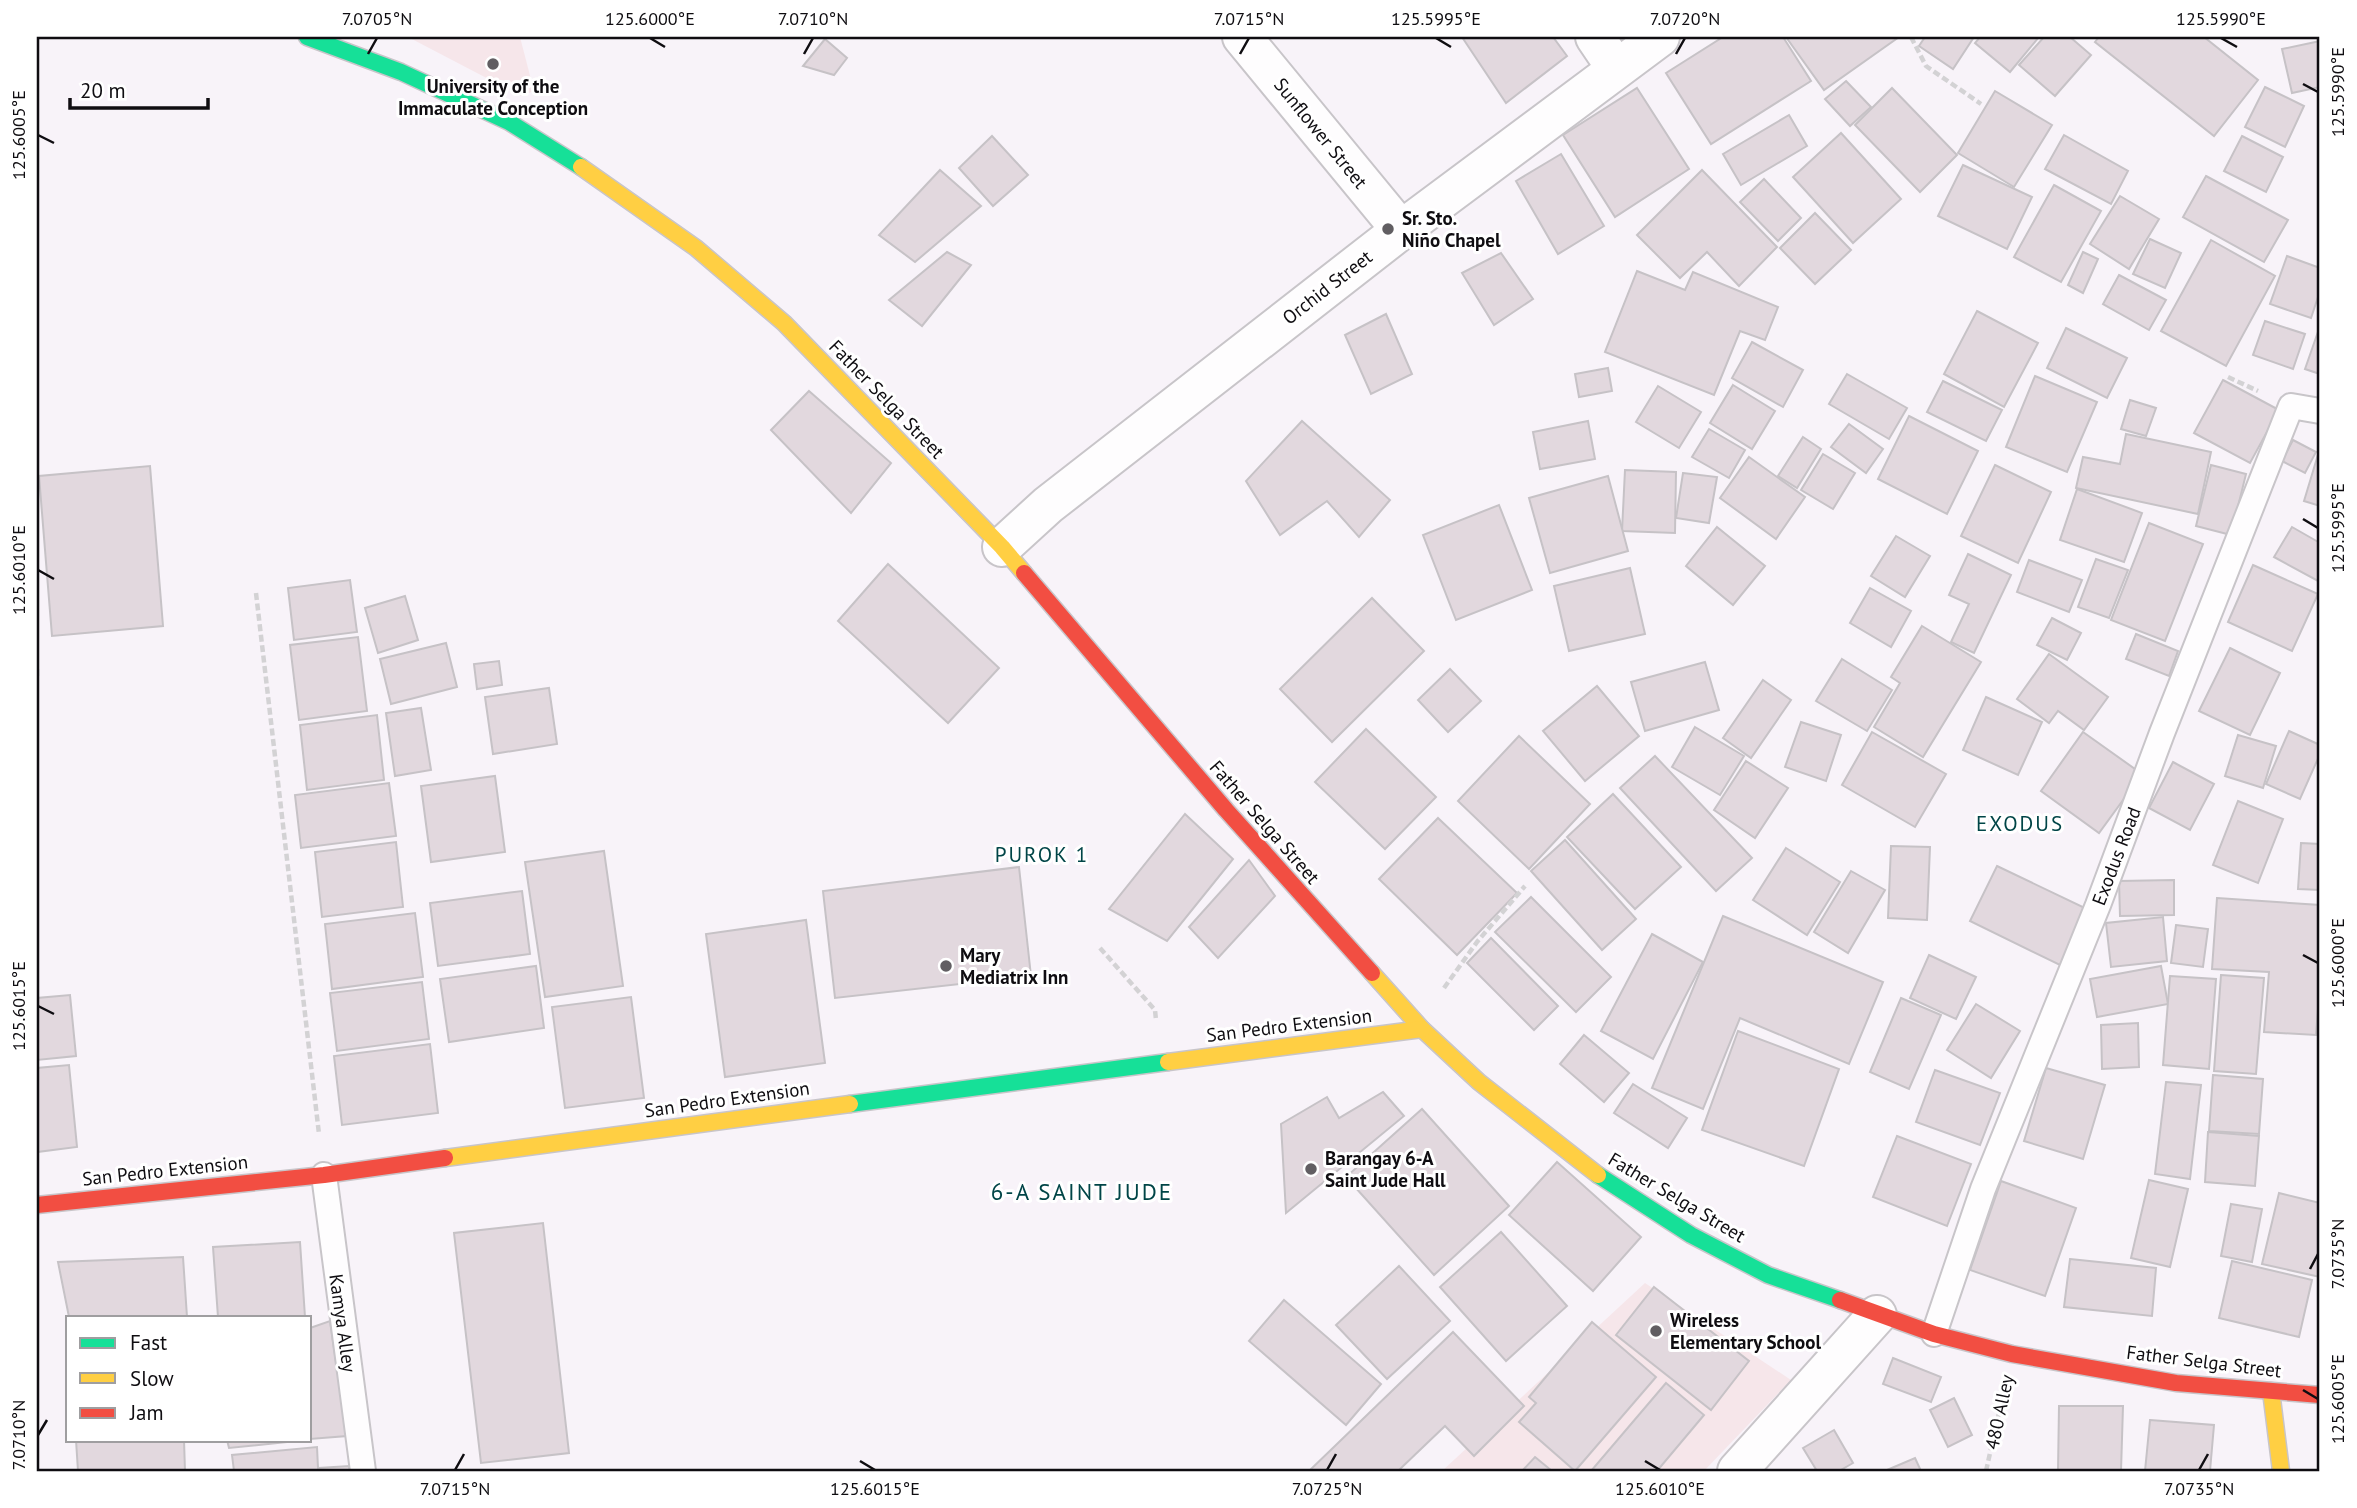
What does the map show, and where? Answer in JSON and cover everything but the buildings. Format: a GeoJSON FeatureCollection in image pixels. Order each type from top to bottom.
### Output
{"type":"FeatureCollection","features":[{"type":"Feature","properties":{"kind":"main road","name":"Father Selga Street"},"geometry":{"type":"LineString","coordinates":[[307,37],[401,72],[509,122],[602,180],[696,248],[784,323],[1002,547],[1226,810],[1422,1029],[1479,1082],[1597,1175],[1691,1235],[1768,1275],[1934,1334],[2012,1354],[2176,1383],[2320,1395]]}},
{"type":"Feature","properties":{"kind":"main road","name":"San Pedro Extension"},"geometry":{"type":"LineString","coordinates":[[37,1205],[324,1175],[1422,1029]]}},
{"type":"Feature","properties":{"kind":"main road"},"geometry":{"type":"LineString","coordinates":[[2272,1391],[2281,1471]]}},
{"type":"Feature","properties":{"kind":"street","name":"Sunflower Street"},"geometry":{"type":"LineString","coordinates":[[1242,37],[1401,230]]}},
{"type":"Feature","properties":{"kind":"street"},"geometry":{"type":"LineString","coordinates":[[1595,37],[1616,68]]}},
{"type":"Feature","properties":{"kind":"street","name":"Orchid Street"},"geometry":{"type":"LineString","coordinates":[[1002,547],[1058,496],[1401,230],[1660,37]]}},
{"type":"Feature","properties":{"kind":"street"},"geometry":{"type":"LineString","coordinates":[[1737,1471],[1877,1315]]}},
{"type":"Feature","properties":{"kind":"lane","name":"Exodus Road"},"geometry":{"type":"LineString","coordinates":[[1934,1334],[1983,1189],[2098,905],[2162,733],[2291,406],[2320,411]]}},
{"type":"Feature","properties":{"kind":"lane","name":"Kamya Alley"},"geometry":{"type":"LineString","coordinates":[[324,1175],[363,1471]]}},
{"type":"Feature","properties":{"kind":"path"},"geometry":{"type":"LineString","coordinates":[[1911,37],[1926,66],[1981,104]]}},
{"type":"Feature","properties":{"kind":"path"},"geometry":{"type":"LineString","coordinates":[[256,593],[324,1175]]}},
{"type":"Feature","properties":{"kind":"path"},"geometry":{"type":"LineString","coordinates":[[37,669],[37,678]]}},
{"type":"Feature","properties":{"kind":"path"},"geometry":{"type":"LineString","coordinates":[[1422,1029],[1446,985],[1525,886]]}},
{"type":"Feature","properties":{"kind":"path"},"geometry":{"type":"LineString","coordinates":[[1100,948],[1155,1010],[1158,1063]]}},
{"type":"Feature","properties":{"kind":"path","name":"480 Alley"},"geometry":{"type":"LineString","coordinates":[[1986,1471],[2012,1354]]}},
{"type":"Feature","properties":{"kind":"shaded area","name":"University of the Immaculate Conception"},"geometry":{"type":"Polygon","coordinates":[[[408,37],[520,37],[534,91],[521,96],[408,37]]]}},
{"type":"Feature","properties":{"kind":"shaded area","name":"Wireless Elementary School"},"geometry":{"type":"Polygon","coordinates":[[[1645,1283],[1791,1380],[1704,1471],[1442,1471],[1645,1283]]]}},
{"type":"Feature","properties":{"kind":"traffic: fast"},"geometry":{"type":"LineString","coordinates":[[307,37],[401,72],[509,122],[581,167]]}},
{"type":"Feature","properties":{"kind":"traffic: fast"},"geometry":{"type":"LineString","coordinates":[[850,1104],[1168,1062]]}},
{"type":"Feature","properties":{"kind":"traffic: fast"},"geometry":{"type":"LineString","coordinates":[[1598,1175],[1691,1235],[1768,1275],[1840,1300]]}},
{"type":"Feature","properties":{"kind":"traffic: slow"},"geometry":{"type":"LineString","coordinates":[[581,167],[696,248],[784,323],[1002,547],[1024,573]]}},
{"type":"Feature","properties":{"kind":"traffic: slow"},"geometry":{"type":"LineString","coordinates":[[1372,973],[1422,1029],[1479,1082],[1598,1175]]}},
{"type":"Feature","properties":{"kind":"traffic: slow"},"geometry":{"type":"LineString","coordinates":[[1168,1062],[1422,1029]]}},
{"type":"Feature","properties":{"kind":"traffic: slow"},"geometry":{"type":"LineString","coordinates":[[445,1158],[850,1104]]}},
{"type":"Feature","properties":{"kind":"traffic: slow"},"geometry":{"type":"LineString","coordinates":[[2271,1391],[2281,1471]]}},
{"type":"Feature","properties":{"kind":"traffic: jam"},"geometry":{"type":"LineString","coordinates":[[1024,573],[1226,810],[1372,973]]}},
{"type":"Feature","properties":{"kind":"traffic: jam"},"geometry":{"type":"LineString","coordinates":[[37,1205],[324,1175],[445,1158]]}},
{"type":"Feature","properties":{"kind":"traffic: jam"},"geometry":{"type":"LineString","coordinates":[[1840,1300],[1934,1334],[2012,1354],[2176,1383],[2320,1395]]}},
{"type":"Feature","properties":{"kind":"place","name":"University of the Immaculate Conception"},"geometry":{"type":"Point","coordinates":[493,64]}},
{"type":"Feature","properties":{"kind":"place","name":"Sr. Sto. Niño Chapel"},"geometry":{"type":"Point","coordinates":[1388,229]}},
{"type":"Feature","properties":{"kind":"place","name":"Mary Mediatrix Inn"},"geometry":{"type":"Point","coordinates":[946,966]}},
{"type":"Feature","properties":{"kind":"place","name":"Barangay 6-A Saint Jude Hall"},"geometry":{"type":"Point","coordinates":[1311,1169]}},
{"type":"Feature","properties":{"kind":"place","name":"Wireless Elementary School"},"geometry":{"type":"Point","coordinates":[1656,1331]}},
{"type":"Feature","properties":{"kind":"district","name":"EXODUS"},"geometry":{"type":"Point","coordinates":[2020,824]}},
{"type":"Feature","properties":{"kind":"district","name":"PUROK 1"},"geometry":{"type":"Point","coordinates":[1042,855]}},
{"type":"Feature","properties":{"kind":"district","name":"6-A SAINT JUDE"},"geometry":{"type":"Point","coordinates":[1082,1192]}}]}
